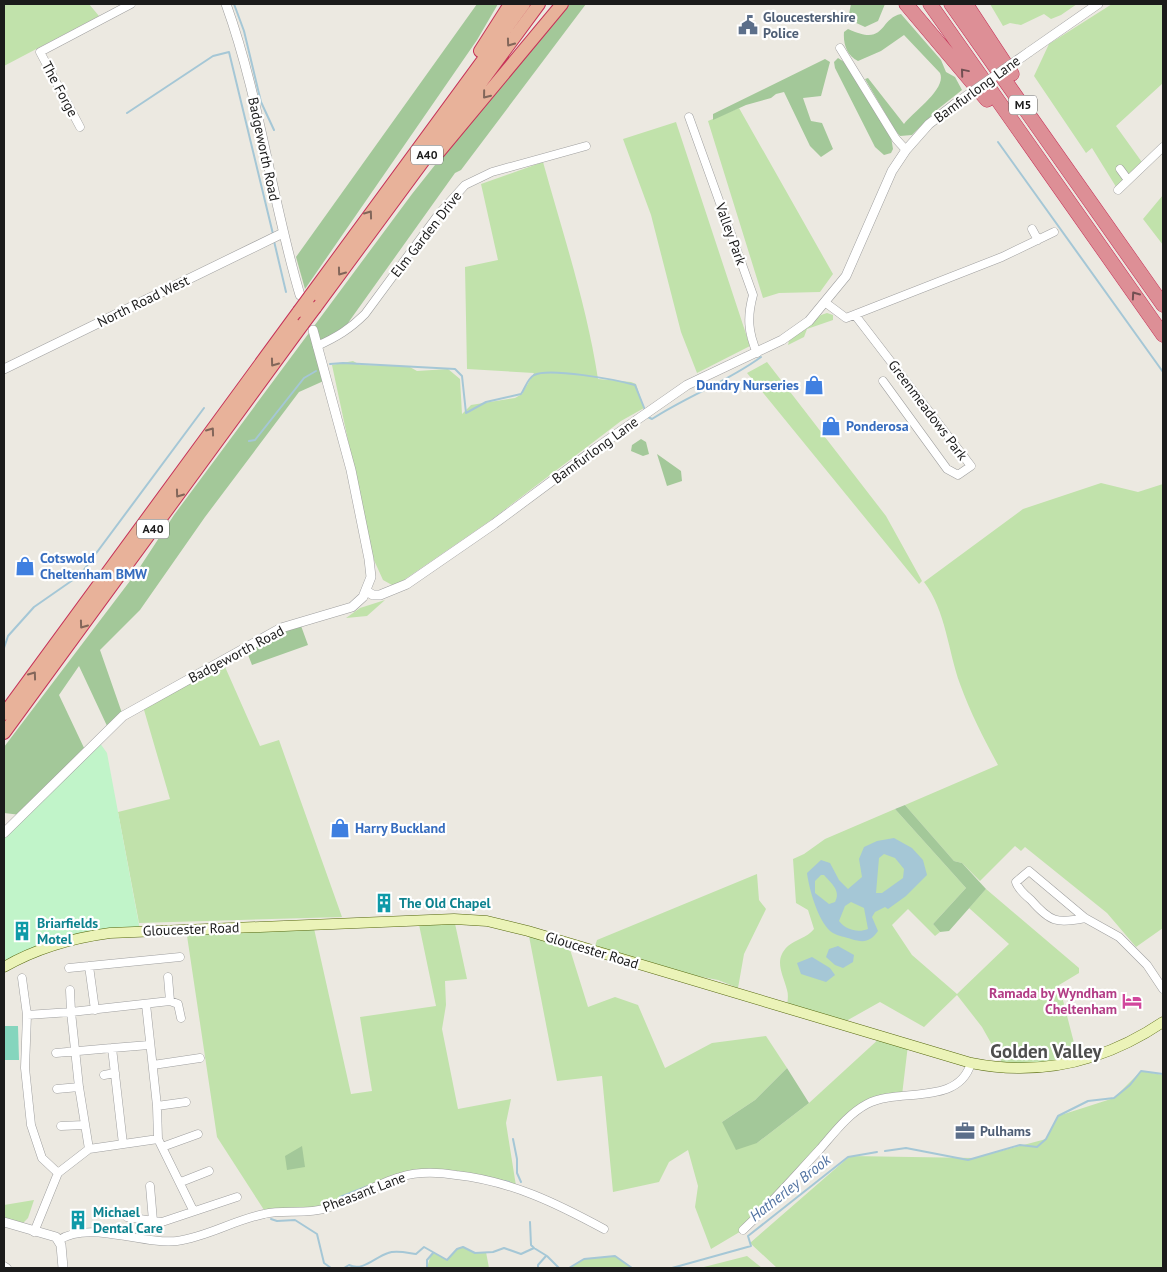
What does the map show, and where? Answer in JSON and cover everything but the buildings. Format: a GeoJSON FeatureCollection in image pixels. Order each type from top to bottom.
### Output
{"type":"FeatureCollection","features":[{"type":"Feature","properties":{"kind":"highway"},"geometry":{"type":"LineString","coordinates":[[421,144],[510,4]]}},
{"type":"Feature","properties":{"kind":"highway","name":"A40"},"geometry":{"type":"LineString","coordinates":[[4,714],[524,4]]}},
{"type":"Feature","properties":{"kind":"highway","name":"A40"},"geometry":{"type":"LineString","coordinates":[[4,733],[308,327],[308,299],[358,248],[539,4]]}},
{"type":"Feature","properties":{"kind":"highway"},"geometry":{"type":"LineString","coordinates":[[358,248],[562,4]]}},
{"type":"Feature","properties":{"kind":"highway","name":"M5"},"geometry":{"type":"LineString","coordinates":[[906,4],[1062,191]]}},
{"type":"Feature","properties":{"kind":"highway","name":"M5"},"geometry":{"type":"LineString","coordinates":[[930,4],[1163,335]]}},
{"type":"Feature","properties":{"kind":"highway","name":"M5"},"geometry":{"type":"LineString","coordinates":[[951,4],[1163,305]]}},
{"type":"Feature","properties":{"kind":"highway","name":"M5"},"geometry":{"type":"LineString","coordinates":[[966,4],[1094,206]]}},
{"type":"Feature","properties":{"kind":"main road","name":"Gloucester Road"},"geometry":{"type":"LineString","coordinates":[[4,967],[34,951],[64,941],[125,931],[427,919],[486,922],[528,931],[972,1063],[1022,1069],[1066,1065],[1115,1050],[1163,1022]]}},
{"type":"Feature","properties":{"kind":"street","name":"The Forge"},"geometry":{"type":"LineString","coordinates":[[80,127],[40,52],[131,4]]}},
{"type":"Feature","properties":{"kind":"street","name":"Badgeworth Road"},"geometry":{"type":"LineString","coordinates":[[226,4],[239,42],[254,99],[283,233],[308,299]]}},
{"type":"Feature","properties":{"kind":"street","name":"Bamfurlong Lane"},"geometry":{"type":"LineString","coordinates":[[366,591],[380,596],[407,584],[687,385],[782,340],[802,326],[826,303],[846,276],[892,171],[906,150],[929,124],[1098,4]]}},
{"type":"Feature","properties":{"kind":"street"},"geometry":{"type":"LineString","coordinates":[[840,48],[896,139],[906,150]]}},
{"type":"Feature","properties":{"kind":"street","name":"Valley Park"},"geometry":{"type":"LineString","coordinates":[[688,117],[753,295],[749,311],[748,330],[757,352]]}},
{"type":"Feature","properties":{"kind":"street","name":"Elm Garden Drive"},"geometry":{"type":"LineString","coordinates":[[317,346],[345,332],[365,314],[438,215],[465,185],[492,172],[586,146]]}},
{"type":"Feature","properties":{"kind":"street"},"geometry":{"type":"LineString","coordinates":[[1118,190],[1163,147]]}},
{"type":"Feature","properties":{"kind":"street"},"geometry":{"type":"LineString","coordinates":[[1120,169],[1128,180]]}},
{"type":"Feature","properties":{"kind":"street"},"geometry":{"type":"LineString","coordinates":[[1032,228],[1038,240]]}},
{"type":"Feature","properties":{"kind":"street"},"geometry":{"type":"LineString","coordinates":[[826,303],[842,318],[855,315],[1002,257],[1054,232]]}},
{"type":"Feature","properties":{"kind":"street","name":"North Road West"},"geometry":{"type":"LineString","coordinates":[[4,369],[283,233]]}},
{"type":"Feature","properties":{"kind":"street","name":"Greenmeadows Park"},"geometry":{"type":"LineString","coordinates":[[855,315],[971,466],[958,475],[947,469],[883,381]]}},
{"type":"Feature","properties":{"kind":"street"},"geometry":{"type":"LineString","coordinates":[[308,327],[317,346],[352,470],[371,577],[366,591]]}},
{"type":"Feature","properties":{"kind":"street","name":"Badgeworth Road"},"geometry":{"type":"LineString","coordinates":[[4,833],[122,716],[281,628],[352,607],[363,598],[366,591]]}},
{"type":"Feature","properties":{"kind":"street"},"geometry":{"type":"LineString","coordinates":[[1085,918],[1063,922],[1055,920],[1044,914],[1016,882],[1029,871],[1085,918],[1118,937],[1147,965],[1163,989]]}},
{"type":"Feature","properties":{"kind":"street"},"geometry":{"type":"LineString","coordinates":[[68,968],[180,957]]}},
{"type":"Feature","properties":{"kind":"street"},"geometry":{"type":"LineString","coordinates":[[89,966],[95,1010]]}},
{"type":"Feature","properties":{"kind":"street"},"geometry":{"type":"LineString","coordinates":[[168,976],[170,1001]]}},
{"type":"Feature","properties":{"kind":"street"},"geometry":{"type":"LineString","coordinates":[[22,978],[27,1016],[25,1068],[31,1125],[42,1158],[58,1173]]}},
{"type":"Feature","properties":{"kind":"street"},"geometry":{"type":"LineString","coordinates":[[70,990],[70,1012],[76,1051],[78,1087],[89,1149]]}},
{"type":"Feature","properties":{"kind":"street"},"geometry":{"type":"LineString","coordinates":[[27,1016],[170,1001],[178,1004],[181,1018]]}},
{"type":"Feature","properties":{"kind":"street"},"geometry":{"type":"LineString","coordinates":[[146,1004],[157,1106],[158,1139],[193,1210]]}},
{"type":"Feature","properties":{"kind":"street"},"geometry":{"type":"LineString","coordinates":[[56,1053],[149,1045]]}},
{"type":"Feature","properties":{"kind":"street"},"geometry":{"type":"LineString","coordinates":[[112,1048],[123,1144]]}},
{"type":"Feature","properties":{"kind":"street"},"geometry":{"type":"LineString","coordinates":[[153,1065],[200,1058]]}},
{"type":"Feature","properties":{"kind":"street"},"geometry":{"type":"LineString","coordinates":[[744,1230],[862,1107],[887,1097],[923,1094],[948,1088],[967,1075],[972,1063]]}},
{"type":"Feature","properties":{"kind":"street"},"geometry":{"type":"LineString","coordinates":[[104,1074],[115,1073]]}},
{"type":"Feature","properties":{"kind":"street"},"geometry":{"type":"LineString","coordinates":[[57,1089],[78,1087]]}},
{"type":"Feature","properties":{"kind":"street"},"geometry":{"type":"LineString","coordinates":[[157,1106],[186,1102]]}},
{"type":"Feature","properties":{"kind":"street"},"geometry":{"type":"LineString","coordinates":[[61,1126],[84,1125]]}},
{"type":"Feature","properties":{"kind":"street"},"geometry":{"type":"LineString","coordinates":[[162,1147],[198,1134]]}},
{"type":"Feature","properties":{"kind":"street"},"geometry":{"type":"LineString","coordinates":[[34,1232],[58,1173],[89,1149],[158,1139]]}},
{"type":"Feature","properties":{"kind":"street"},"geometry":{"type":"LineString","coordinates":[[180,1182],[209,1171]]}},
{"type":"Feature","properties":{"kind":"street","name":"Pheasant Lane"},"geometry":{"type":"LineString","coordinates":[[59,1240],[64,1236],[92,1233],[147,1241],[184,1240],[266,1213],[305,1212],[328,1208],[392,1179],[426,1172],[478,1177],[516,1186],[604,1228]]}},
{"type":"Feature","properties":{"kind":"street"},"geometry":{"type":"LineString","coordinates":[[150,1186],[153,1221]]}},
{"type":"Feature","properties":{"kind":"street"},"geometry":{"type":"LineString","coordinates":[[127,1217],[162,1222],[193,1210],[237,1198]]}},
{"type":"Feature","properties":{"kind":"street"},"geometry":{"type":"LineString","coordinates":[[4,1222],[34,1232],[53,1235],[59,1240],[63,1268]]}},
{"type":"Feature","properties":{"kind":"green space"},"geometry":{"type":"Polygon","coordinates":[[[4,4],[89,4],[99,16],[4,66],[4,4]]]}},
{"type":"Feature","properties":{"kind":"green space"},"geometry":{"type":"Polygon","coordinates":[[[477,4],[498,4],[477,40],[305,289],[296,257],[477,4]]]}},
{"type":"Feature","properties":{"kind":"green space"},"geometry":{"type":"Polygon","coordinates":[[[570,4],[586,4],[461,170],[455,173],[338,337],[317,346],[328,379],[299,392],[205,517],[140,610],[100,650],[123,716],[108,728],[79,666],[59,695],[85,750],[21,815],[4,813],[4,747],[136,573],[174,515],[412,194],[504,78],[570,4]]]}},
{"type":"Feature","properties":{"kind":"green space"},"geometry":{"type":"Polygon","coordinates":[[[851,4],[885,4],[878,21],[865,27],[852,21],[849,14],[851,4]]]}},
{"type":"Feature","properties":{"kind":"green space"},"geometry":{"type":"Polygon","coordinates":[[[990,4],[1077,4],[1061,15],[1051,19],[1044,14],[1021,25],[1010,23],[1003,26],[990,4]]]}},
{"type":"Feature","properties":{"kind":"green space"},"geometry":{"type":"Polygon","coordinates":[[[1112,4],[1163,4],[1163,83],[1116,126],[1144,165],[1118,190],[1092,148],[1086,153],[1034,76],[1049,44],[1112,4]]]}},
{"type":"Feature","properties":{"kind":"green space"},"geometry":{"type":"Polygon","coordinates":[[[901,14],[941,60],[946,72],[955,77],[962,90],[938,109],[912,135],[900,136],[865,79],[868,78],[904,124],[939,86],[940,73],[904,35],[881,51],[858,61],[848,53],[844,32],[848,29],[870,35],[876,33],[888,21],[901,14]]]}},
{"type":"Feature","properties":{"kind":"green space"},"geometry":{"type":"Polygon","coordinates":[[[838,58],[849,65],[891,137],[893,149],[891,153],[884,155],[875,147],[835,68],[834,62],[838,58]]]}},
{"type":"Feature","properties":{"kind":"green space"},"geometry":{"type":"Polygon","coordinates":[[[825,59],[830,62],[821,96],[803,98],[811,121],[822,123],[833,149],[821,157],[810,146],[784,92],[746,105],[713,120],[713,114],[825,59]]]}},
{"type":"Feature","properties":{"kind":"green space"},"geometry":{"type":"Polygon","coordinates":[[[739,108],[833,274],[820,292],[779,293],[763,298],[708,121],[739,108]]]}},
{"type":"Feature","properties":{"kind":"green space"},"geometry":{"type":"Polygon","coordinates":[[[676,122],[750,346],[697,373],[681,332],[651,215],[623,139],[676,122]]]}},
{"type":"Feature","properties":{"kind":"green space"},"geometry":{"type":"Polygon","coordinates":[[[543,162],[588,324],[598,379],[636,384],[644,408],[621,421],[491,520],[398,584],[392,585],[383,580],[373,558],[332,365],[353,361],[360,365],[408,366],[417,371],[448,369],[460,379],[462,414],[471,405],[515,398],[522,394],[534,373],[467,369],[465,267],[498,260],[481,184],[543,162]]]}},
{"type":"Feature","properties":{"kind":"green space"},"geometry":{"type":"Polygon","coordinates":[[[1163,195],[1163,245],[1143,219],[1163,195]]]}},
{"type":"Feature","properties":{"kind":"green space"},"geometry":{"type":"Polygon","coordinates":[[[827,313],[833,315],[833,320],[807,329],[804,337],[788,345],[789,341],[821,315],[827,313]]]}},
{"type":"Feature","properties":{"kind":"green space"},"geometry":{"type":"Polygon","coordinates":[[[767,362],[886,516],[922,581],[919,584],[747,373],[767,362]]]}},
{"type":"Feature","properties":{"kind":"green space"},"geometry":{"type":"Polygon","coordinates":[[[641,439],[646,442],[649,454],[643,456],[631,451],[632,445],[641,439]]]}},
{"type":"Feature","properties":{"kind":"green space"},"geometry":{"type":"Polygon","coordinates":[[[657,454],[681,471],[682,481],[667,486],[657,454]]]}},
{"type":"Feature","properties":{"kind":"green space"},"geometry":{"type":"Polygon","coordinates":[[[1101,483],[1138,492],[1163,484],[1163,928],[1136,947],[1107,913],[1025,847],[1021,851],[1015,846],[980,881],[962,863],[954,861],[905,805],[998,765],[964,694],[942,618],[924,582],[1023,509],[1101,483]]]}},
{"type":"Feature","properties":{"kind":"green space"},"geometry":{"type":"Polygon","coordinates":[[[385,600],[367,616],[346,618],[360,608],[385,600]]]}},
{"type":"Feature","properties":{"kind":"green space"},"geometry":{"type":"Polygon","coordinates":[[[300,623],[308,645],[252,665],[245,647],[300,623]]]}},
{"type":"Feature","properties":{"kind":"green space"},"geometry":{"type":"Polygon","coordinates":[[[222,660],[260,746],[279,740],[342,917],[139,923],[118,812],[170,799],[142,703],[222,660]]]}},
{"type":"Feature","properties":{"kind":"green space"},"geometry":{"type":"Polygon","coordinates":[[[97,739],[107,753],[140,930],[88,936],[4,967],[4,833],[97,739]]]}},
{"type":"Feature","properties":{"kind":"green space"},"geometry":{"type":"Polygon","coordinates":[[[905,805],[954,861],[962,863],[986,889],[949,931],[940,932],[933,924],[966,888],[895,809],[905,805]]]}},
{"type":"Feature","properties":{"kind":"green space"},"geometry":{"type":"Polygon","coordinates":[[[895,809],[966,888],[933,924],[940,932],[935,936],[908,909],[892,925],[912,955],[957,994],[1009,944],[969,908],[986,889],[1079,968],[1079,973],[1059,985],[1079,1062],[1005,1068],[982,1027],[957,995],[924,1027],[880,1002],[839,1025],[787,1009],[788,992],[780,967],[783,951],[814,929],[808,910],[796,903],[793,859],[804,854],[825,839],[895,809]]]}},
{"type":"Feature","properties":{"kind":"green space"},"geometry":{"type":"Polygon","coordinates":[[[757,874],[759,900],[766,909],[744,954],[738,988],[718,980],[691,975],[595,946],[597,940],[757,874]]]}},
{"type":"Feature","properties":{"kind":"green space"},"geometry":{"type":"Polygon","coordinates":[[[454,919],[467,979],[445,981],[446,1005],[442,1029],[458,1109],[511,1099],[506,1123],[516,1186],[417,1173],[328,1208],[266,1213],[217,1137],[186,929],[313,924],[351,1094],[372,1091],[360,1017],[436,1006],[418,920],[454,919]]]}},
{"type":"Feature","properties":{"kind":"green space"},"geometry":{"type":"Polygon","coordinates":[[[528,931],[568,943],[588,1007],[615,997],[638,1005],[665,1068],[712,1043],[766,1036],[787,1068],[755,1100],[722,1122],[757,1143],[809,1103],[881,1037],[908,1045],[902,1095],[862,1107],[743,1230],[711,1249],[695,1207],[698,1186],[688,1150],[669,1162],[659,1182],[613,1192],[602,1076],[557,1081],[528,931]]]}},
{"type":"Feature","properties":{"kind":"green space"},"geometry":{"type":"Polygon","coordinates":[[[4,1026],[18,1026],[19,1060],[4,1060],[4,1026]]]}},
{"type":"Feature","properties":{"kind":"green space"},"geometry":{"type":"Polygon","coordinates":[[[787,1068],[809,1103],[757,1143],[736,1150],[722,1122],[755,1100],[787,1068]]]}},
{"type":"Feature","properties":{"kind":"green space"},"geometry":{"type":"Polygon","coordinates":[[[1141,1071],[1163,1075],[1163,1268],[777,1268],[750,1243],[850,1156],[974,1158],[1046,1139],[1058,1116],[1114,1098],[1141,1071]]]}},
{"type":"Feature","properties":{"kind":"green space"},"geometry":{"type":"Polygon","coordinates":[[[302,1146],[305,1167],[287,1170],[285,1156],[302,1146]]]}},
{"type":"Feature","properties":{"kind":"green space"},"geometry":{"type":"Polygon","coordinates":[[[34,1200],[28,1218],[22,1224],[4,1219],[4,1205],[34,1200]]]}},
{"type":"Feature","properties":{"kind":"green space"},"geometry":{"type":"Polygon","coordinates":[[[463,1247],[475,1253],[486,1252],[489,1268],[427,1268],[431,1254],[435,1253],[447,1260],[457,1249],[463,1247]]]}},
{"type":"Feature","properties":{"kind":"green space"},"geometry":{"type":"Polygon","coordinates":[[[615,1256],[633,1268],[569,1268],[584,1259],[615,1256]]]}},
{"type":"Feature","properties":{"kind":"green space"},"geometry":{"type":"Polygon","coordinates":[[[747,1256],[762,1268],[700,1268],[747,1256]]]}},
{"type":"Feature","properties":{"kind":"water"},"geometry":{"type":"Polygon","coordinates":[[[894,838],[912,848],[923,860],[927,875],[906,896],[888,909],[885,907],[875,912],[872,917],[878,931],[866,941],[835,934],[828,929],[819,915],[812,897],[807,873],[821,860],[830,863],[839,880],[848,889],[862,877],[859,859],[864,847],[877,841],[894,838]],[[884,854],[879,858],[876,893],[882,893],[903,878],[904,869],[895,858],[884,854]],[[821,875],[815,881],[815,893],[829,904],[835,902],[837,898],[836,891],[824,875],[821,875]],[[851,902],[845,906],[839,921],[845,927],[860,931],[868,929],[864,908],[851,902]]]}},
{"type":"Feature","properties":{"kind":"water"},"geometry":{"type":"Polygon","coordinates":[[[838,946],[854,955],[853,962],[843,968],[835,965],[826,957],[829,949],[838,946]]]}},
{"type":"Feature","properties":{"kind":"water"},"geometry":{"type":"Polygon","coordinates":[[[812,957],[830,968],[835,975],[826,982],[801,974],[797,963],[812,957]]]}},
{"type":"Feature","properties":{"kind":"waterway"},"geometry":{"type":"LineString","coordinates":[[234,4],[244,31],[261,102],[274,130]]}},
{"type":"Feature","properties":{"kind":"waterway"},"geometry":{"type":"LineString","coordinates":[[127,113],[213,56],[229,52],[273,234]]}},
{"type":"Feature","properties":{"kind":"waterway"},"geometry":{"type":"LineString","coordinates":[[998,142],[1163,372]]}},
{"type":"Feature","properties":{"kind":"waterway"},"geometry":{"type":"LineString","coordinates":[[274,241],[286,292]]}},
{"type":"Feature","properties":{"kind":"waterway"},"geometry":{"type":"LineString","coordinates":[[648,417],[652,419],[735,374],[761,357]]}},
{"type":"Feature","properties":{"kind":"waterway"},"geometry":{"type":"LineString","coordinates":[[330,364],[343,363],[455,369],[462,376],[466,413],[486,402],[521,394],[528,381],[534,375],[554,372],[635,385],[645,410]]}},
{"type":"Feature","properties":{"kind":"waterway"},"geometry":{"type":"LineString","coordinates":[[249,441],[255,440],[304,378],[316,371]]}},
{"type":"Feature","properties":{"kind":"waterway"},"geometry":{"type":"LineString","coordinates":[[4,648],[8,636],[34,607],[80,575],[204,408]]}},
{"type":"Feature","properties":{"kind":"waterway","name":"Hatherley Brook"},"geometry":{"type":"LineString","coordinates":[[885,1151],[906,1148],[968,1160],[1020,1145],[1037,1147],[1046,1139],[1058,1116],[1088,1101],[1114,1098],[1130,1085],[1141,1071],[1163,1074]]}},
{"type":"Feature","properties":{"kind":"waterway"},"geometry":{"type":"LineString","coordinates":[[513,1139],[517,1159],[517,1173],[521,1182]]}},
{"type":"Feature","properties":{"kind":"waterway","name":"Hatherley Brook"},"geometry":{"type":"LineString","coordinates":[[672,1268],[751,1246],[748,1236],[848,1157],[877,1152]]}},
{"type":"Feature","properties":{"kind":"waterway"},"geometry":{"type":"LineString","coordinates":[[504,1181],[509,1182]]}},
{"type":"Feature","properties":{"kind":"waterway"},"geometry":{"type":"LineString","coordinates":[[340,1197],[368,1186]]}},
{"type":"Feature","properties":{"kind":"waterway"},"geometry":{"type":"LineString","coordinates":[[271,1219],[277,1221],[295,1220],[317,1234],[324,1263],[331,1268]]}},
{"type":"Feature","properties":{"kind":"waterway"},"geometry":{"type":"LineString","coordinates":[[530,1222],[531,1245],[534,1248]]}},
{"type":"Feature","properties":{"kind":"waterway","name":"Hatherley Brook"},"geometry":{"type":"LineString","coordinates":[[344,1268],[349,1265],[359,1267],[391,1252],[416,1254],[424,1247],[447,1260],[457,1249],[463,1247],[475,1253],[493,1252],[504,1248],[521,1254],[534,1248],[547,1256],[559,1268]]}},
{"type":"Feature","properties":{"kind":"waterway"},"geometry":{"type":"LineString","coordinates":[[427,1268],[427,1260],[433,1253]]}},
{"type":"Feature","properties":{"kind":"waterway"},"geometry":{"type":"LineString","coordinates":[[538,1268],[538,1265],[546,1256]]}},
{"type":"Feature","properties":{"kind":"waterway","name":"Hatherley Brook"},"geometry":{"type":"LineString","coordinates":[[569,1268],[584,1259],[615,1256],[632,1268]]}},
{"type":"Feature","properties":{"kind":"place","name":"Gloucestershire Police"},"geometry":{"type":"Point","coordinates":[748,25]}},
{"type":"Feature","properties":{"kind":"place","name":"Dundry Nurseries"},"geometry":{"type":"Point","coordinates":[814,385]}},
{"type":"Feature","properties":{"kind":"place","name":"Ponderosa"},"geometry":{"type":"Point","coordinates":[831,426]}},
{"type":"Feature","properties":{"kind":"place","name":"Cotswold Cheltenham BMW"},"geometry":{"type":"Point","coordinates":[25,566]}},
{"type":"Feature","properties":{"kind":"place","name":"Harry Buckland"},"geometry":{"type":"Point","coordinates":[340,828]}},
{"type":"Feature","properties":{"kind":"place","name":"The Old Chapel"},"geometry":{"type":"Point","coordinates":[384,903]}},
{"type":"Feature","properties":{"kind":"place","name":"Briarfields Motel"},"geometry":{"type":"Point","coordinates":[22,931]}},
{"type":"Feature","properties":{"kind":"place","name":"Ramada by Wyndham Cheltenham"},"geometry":{"type":"Point","coordinates":[1132,1001]}},
{"type":"Feature","properties":{"kind":"place","name":"Pulhams"},"geometry":{"type":"Point","coordinates":[965,1131]}},
{"type":"Feature","properties":{"kind":"place","name":"Michael Dental Care"},"geometry":{"type":"Point","coordinates":[78,1220]}},
{"type":"Feature","properties":{"kind":"district","name":"Golden Valley"},"geometry":{"type":"Point","coordinates":[1046,1051]}}]}
